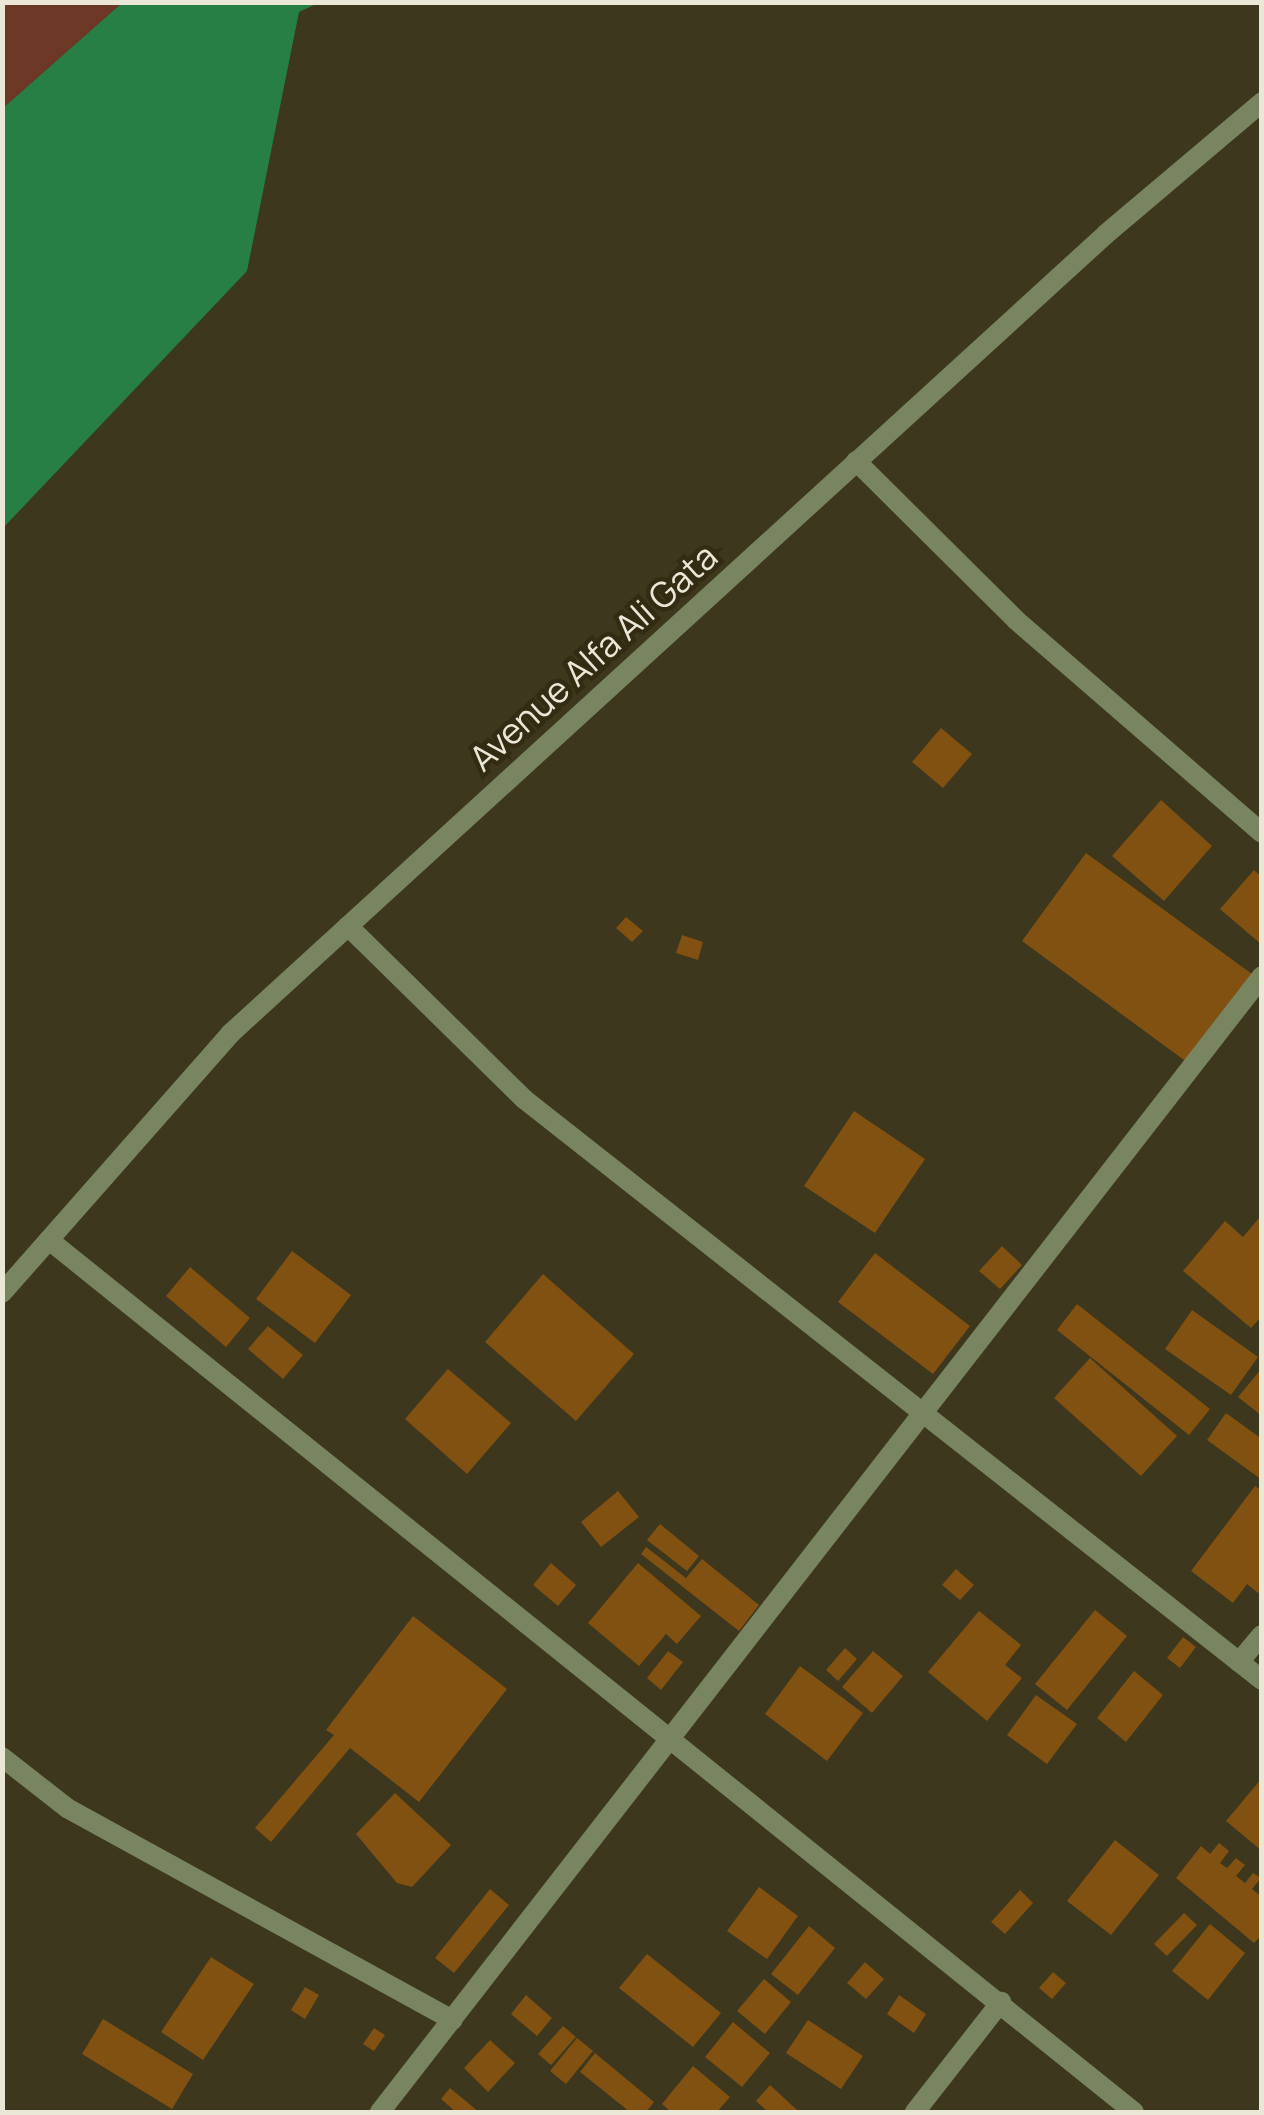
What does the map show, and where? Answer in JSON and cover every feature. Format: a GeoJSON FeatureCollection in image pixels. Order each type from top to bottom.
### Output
{"type":"FeatureCollection","features":[{"type":"Feature","properties":{"kind":"street","name":"Avenue Alfa Ali Gata"},"geometry":{"type":"LineString","coordinates":[[2,1294],[230,1034],[856,461],[1262,102]]}},
{"type":"Feature","properties":{"kind":"street"},"geometry":{"type":"LineString","coordinates":[[856,461],[1016,620],[1262,832]]}},
{"type":"Feature","properties":{"kind":"street"},"geometry":{"type":"LineString","coordinates":[[348,926],[524,1099],[1262,1680]]}},
{"type":"Feature","properties":{"kind":"street"},"geometry":{"type":"LineString","coordinates":[[380,2112],[674,1740],[1262,976]]}},
{"type":"Feature","properties":{"kind":"street"},"geometry":{"type":"LineString","coordinates":[[49,1240],[1134,2112]]}},
{"type":"Feature","properties":{"kind":"street"},"geometry":{"type":"LineString","coordinates":[[1239,1662],[1262,1635]]}},
{"type":"Feature","properties":{"kind":"street"},"geometry":{"type":"LineString","coordinates":[[2,1757],[67,1808],[452,2020]]}},
{"type":"Feature","properties":{"kind":"street"},"geometry":{"type":"LineString","coordinates":[[916,2112],[1001,2002]]}},
{"type":"Feature","properties":{"kind":"shaded area"},"geometry":{"type":"Polygon","coordinates":[[[3,3],[122,3],[3,108],[3,3]]]}},
{"type":"Feature","properties":{"kind":"shaded area"},"geometry":{"type":"Polygon","coordinates":[[[122,3],[318,3],[299,12],[247,271],[3,528],[3,108],[122,3]]]}},
{"type":"Feature","properties":{"kind":"building"},"geometry":{"type":"Polygon","coordinates":[[[941,728],[972,754],[943,788],[912,762],[941,728]]]}},
{"type":"Feature","properties":{"kind":"building"},"geometry":{"type":"Polygon","coordinates":[[[1161,800],[1212,846],[1164,901],[1112,856],[1161,800]]]}},
{"type":"Feature","properties":{"kind":"building"},"geometry":{"type":"Polygon","coordinates":[[[1086,853],[1252,974],[1188,1063],[1022,941],[1086,853]]]}},
{"type":"Feature","properties":{"kind":"building"},"geometry":{"type":"Polygon","coordinates":[[[1254,870],[1262,877],[1262,945],[1220,909],[1254,870]]]}},
{"type":"Feature","properties":{"kind":"building"},"geometry":{"type":"Polygon","coordinates":[[[626,917],[643,931],[632,942],[616,928],[626,917]]]}},
{"type":"Feature","properties":{"kind":"building"},"geometry":{"type":"Polygon","coordinates":[[[682,935],[703,942],[698,960],[676,953],[682,935]]]}},
{"type":"Feature","properties":{"kind":"building"},"geometry":{"type":"Polygon","coordinates":[[[854,1111],[925,1159],[875,1233],[804,1186],[854,1111]]]}},
{"type":"Feature","properties":{"kind":"building"},"geometry":{"type":"Polygon","coordinates":[[[1259,1218],[1262,1316],[1251,1328],[1183,1271],[1225,1221],[1243,1237],[1259,1218]]]}},
{"type":"Feature","properties":{"kind":"building"},"geometry":{"type":"Polygon","coordinates":[[[1002,1246],[1022,1265],[1000,1289],[979,1271],[1002,1246]]]}},
{"type":"Feature","properties":{"kind":"building"},"geometry":{"type":"Polygon","coordinates":[[[292,1251],[351,1295],[315,1343],[256,1299],[292,1251]]]}},
{"type":"Feature","properties":{"kind":"building"},"geometry":{"type":"Polygon","coordinates":[[[875,1253],[970,1326],[933,1374],[838,1302],[875,1253]]]}},
{"type":"Feature","properties":{"kind":"building"},"geometry":{"type":"Polygon","coordinates":[[[190,1267],[250,1318],[226,1347],[166,1296],[190,1267]]]}},
{"type":"Feature","properties":{"kind":"building"},"geometry":{"type":"Polygon","coordinates":[[[543,1274],[634,1354],[576,1421],[485,1342],[543,1274]]]}},
{"type":"Feature","properties":{"kind":"building"},"geometry":{"type":"Polygon","coordinates":[[[1077,1304],[1210,1409],[1189,1435],[1057,1330],[1077,1304]]]}},
{"type":"Feature","properties":{"kind":"building"},"geometry":{"type":"Polygon","coordinates":[[[1192,1310],[1258,1357],[1231,1395],[1165,1349],[1192,1310]]]}},
{"type":"Feature","properties":{"kind":"building"},"geometry":{"type":"Polygon","coordinates":[[[268,1326],[303,1355],[283,1379],[248,1349],[268,1326]]]}},
{"type":"Feature","properties":{"kind":"building"},"geometry":{"type":"Polygon","coordinates":[[[1090,1358],[1177,1436],[1141,1476],[1054,1398],[1090,1358]]]}},
{"type":"Feature","properties":{"kind":"building"},"geometry":{"type":"Polygon","coordinates":[[[1262,1368],[1262,1416],[1238,1397],[1262,1368]]]}},
{"type":"Feature","properties":{"kind":"building"},"geometry":{"type":"Polygon","coordinates":[[[448,1369],[511,1423],[467,1474],[405,1419],[448,1369]]]}},
{"type":"Feature","properties":{"kind":"building"},"geometry":{"type":"Polygon","coordinates":[[[1226,1413],[1262,1439],[1262,1480],[1207,1440],[1226,1413]]]}},
{"type":"Feature","properties":{"kind":"building"},"geometry":{"type":"Polygon","coordinates":[[[1255,1486],[1262,1491],[1262,1589],[1258,1593],[1247,1584],[1233,1603],[1191,1571],[1255,1486]]]}},
{"type":"Feature","properties":{"kind":"building"},"geometry":{"type":"Polygon","coordinates":[[[618,1491],[639,1517],[601,1547],[581,1522],[618,1491]]]}},
{"type":"Feature","properties":{"kind":"building"},"geometry":{"type":"Polygon","coordinates":[[[660,1524],[699,1556],[687,1571],[647,1540],[660,1524]]]}},
{"type":"Feature","properties":{"kind":"building"},"geometry":{"type":"Polygon","coordinates":[[[646,1547],[686,1578],[702,1559],[759,1605],[739,1631],[641,1554],[646,1547]]]}},
{"type":"Feature","properties":{"kind":"building"},"geometry":{"type":"Polygon","coordinates":[[[551,1563],[576,1585],[558,1606],[533,1585],[551,1563]]]}},
{"type":"Feature","properties":{"kind":"building"},"geometry":{"type":"Polygon","coordinates":[[[638,1563],[701,1616],[677,1644],[666,1634],[639,1666],[588,1623],[638,1563]]]}},
{"type":"Feature","properties":{"kind":"building"},"geometry":{"type":"Polygon","coordinates":[[[956,1569],[974,1585],[960,1600],[942,1585],[956,1569]]]}},
{"type":"Feature","properties":{"kind":"building"},"geometry":{"type":"Polygon","coordinates":[[[1095,1610],[1127,1636],[1067,1710],[1035,1684],[1095,1610]]]}},
{"type":"Feature","properties":{"kind":"building"},"geometry":{"type":"Polygon","coordinates":[[[979,1611],[1021,1645],[1005,1665],[1022,1678],[987,1721],[928,1672],[979,1611]]]}},
{"type":"Feature","properties":{"kind":"building"},"geometry":{"type":"Polygon","coordinates":[[[413,1616],[507,1689],[419,1802],[350,1748],[271,1842],[255,1828],[334,1735],[326,1730],[413,1616]]]}},
{"type":"Feature","properties":{"kind":"building"},"geometry":{"type":"Polygon","coordinates":[[[1183,1637],[1196,1647],[1180,1668],[1167,1658],[1183,1637]]]}},
{"type":"Feature","properties":{"kind":"building"},"geometry":{"type":"Polygon","coordinates":[[[845,1648],[857,1659],[838,1681],[826,1670],[845,1648]]]}},
{"type":"Feature","properties":{"kind":"building"},"geometry":{"type":"Polygon","coordinates":[[[668,1651],[683,1662],[661,1690],[647,1678],[668,1651]]]}},
{"type":"Feature","properties":{"kind":"building"},"geometry":{"type":"Polygon","coordinates":[[[873,1651],[903,1676],[872,1713],[842,1687],[873,1651]]]}},
{"type":"Feature","properties":{"kind":"building"},"geometry":{"type":"Polygon","coordinates":[[[800,1666],[863,1713],[827,1761],[765,1714],[800,1666]]]}},
{"type":"Feature","properties":{"kind":"building"},"geometry":{"type":"Polygon","coordinates":[[[1134,1671],[1163,1695],[1126,1742],[1097,1718],[1134,1671]]]}},
{"type":"Feature","properties":{"kind":"building"},"geometry":{"type":"Polygon","coordinates":[[[1036,1695],[1077,1724],[1047,1764],[1007,1735],[1036,1695]]]}},
{"type":"Feature","properties":{"kind":"building"},"geometry":{"type":"Polygon","coordinates":[[[1262,1778],[1262,1851],[1226,1821],[1262,1778]]]}},
{"type":"Feature","properties":{"kind":"building"},"geometry":{"type":"Polygon","coordinates":[[[395,1793],[451,1845],[412,1887],[397,1883],[356,1834],[395,1793]]]}},
{"type":"Feature","properties":{"kind":"building"},"geometry":{"type":"Polygon","coordinates":[[[1115,1840],[1159,1875],[1111,1935],[1067,1901],[1115,1840]]]}},
{"type":"Feature","properties":{"kind":"building"},"geometry":{"type":"Polygon","coordinates":[[[1219,1843],[1229,1851],[1220,1863],[1227,1868],[1236,1858],[1245,1865],[1236,1876],[1245,1883],[1253,1873],[1261,1878],[1252,1889],[1262,1897],[1262,1935],[1254,1943],[1176,1878],[1201,1846],[1210,1854],[1219,1843]]]}},
{"type":"Feature","properties":{"kind":"building"},"geometry":{"type":"Polygon","coordinates":[[[759,1887],[798,1916],[767,1959],[727,1931],[759,1887]]]}},
{"type":"Feature","properties":{"kind":"building"},"geometry":{"type":"Polygon","coordinates":[[[490,1889],[509,1905],[454,1973],[435,1958],[490,1889]]]}},
{"type":"Feature","properties":{"kind":"building"},"geometry":{"type":"Polygon","coordinates":[[[1020,1890],[1033,1903],[1005,1934],[991,1922],[1020,1890]]]}},
{"type":"Feature","properties":{"kind":"building"},"geometry":{"type":"Polygon","coordinates":[[[1184,1913],[1197,1925],[1167,1956],[1154,1944],[1184,1913]]]}},
{"type":"Feature","properties":{"kind":"building"},"geometry":{"type":"Polygon","coordinates":[[[1210,1924],[1245,1953],[1208,2000],[1172,1971],[1210,1924]]]}},
{"type":"Feature","properties":{"kind":"building"},"geometry":{"type":"Polygon","coordinates":[[[809,1926],[835,1948],[798,1995],[771,1974],[809,1926]]]}},
{"type":"Feature","properties":{"kind":"building"},"geometry":{"type":"Polygon","coordinates":[[[647,1954],[721,2013],[693,2047],[619,1988],[647,1954]]]}},
{"type":"Feature","properties":{"kind":"building"},"geometry":{"type":"Polygon","coordinates":[[[211,1957],[254,1984],[203,2060],[161,2032],[211,1957]]]}},
{"type":"Feature","properties":{"kind":"building"},"geometry":{"type":"Polygon","coordinates":[[[865,1962],[884,1979],[866,1999],[847,1983],[865,1962]]]}},
{"type":"Feature","properties":{"kind":"building"},"geometry":{"type":"Polygon","coordinates":[[[1053,1972],[1066,1983],[1052,1999],[1039,1988],[1053,1972]]]}},
{"type":"Feature","properties":{"kind":"building"},"geometry":{"type":"Polygon","coordinates":[[[764,1979],[791,2002],[765,2034],[737,2011],[764,1979]]]}},
{"type":"Feature","properties":{"kind":"building"},"geometry":{"type":"Polygon","coordinates":[[[305,1987],[319,1995],[305,2019],[291,2010],[305,1987]]]}},
{"type":"Feature","properties":{"kind":"building"},"geometry":{"type":"Polygon","coordinates":[[[526,1995],[552,2018],[537,2036],[511,2014],[526,1995]]]}},
{"type":"Feature","properties":{"kind":"building"},"geometry":{"type":"Polygon","coordinates":[[[899,1995],[926,2014],[914,2033],[887,2014],[899,1995]]]}},
{"type":"Feature","properties":{"kind":"building"},"geometry":{"type":"Polygon","coordinates":[[[103,2019],[193,2074],[172,2109],[82,2054],[103,2019]]]}},
{"type":"Feature","properties":{"kind":"building"},"geometry":{"type":"Polygon","coordinates":[[[808,2020],[863,2056],[841,2089],[786,2053],[808,2020]]]}},
{"type":"Feature","properties":{"kind":"building"},"geometry":{"type":"Polygon","coordinates":[[[733,2022],[770,2053],[742,2087],[705,2057],[733,2022]]]}},
{"type":"Feature","properties":{"kind":"building"},"geometry":{"type":"Polygon","coordinates":[[[563,2026],[576,2037],[551,2065],[538,2054],[563,2026]]]}},
{"type":"Feature","properties":{"kind":"building"},"geometry":{"type":"Polygon","coordinates":[[[374,2028],[385,2035],[374,2051],[363,2044],[374,2028]]]}},
{"type":"Feature","properties":{"kind":"building"},"geometry":{"type":"Polygon","coordinates":[[[577,2038],[593,2051],[566,2084],[550,2071],[577,2038]]]}},
{"type":"Feature","properties":{"kind":"building"},"geometry":{"type":"Polygon","coordinates":[[[490,2040],[515,2063],[488,2092],[464,2068],[490,2040]]]}},
{"type":"Feature","properties":{"kind":"building"},"geometry":{"type":"Polygon","coordinates":[[[595,2053],[654,2102],[646,2112],[630,2112],[580,2072],[595,2053]]]}},
{"type":"Feature","properties":{"kind":"building"},"geometry":{"type":"Polygon","coordinates":[[[693,2066],[730,2097],[717,2112],[671,2112],[662,2104],[693,2066]]]}},
{"type":"Feature","properties":{"kind":"building"},"geometry":{"type":"Polygon","coordinates":[[[770,2085],[795,2112],[768,2112],[756,2101],[770,2085]]]}},
{"type":"Feature","properties":{"kind":"building"},"geometry":{"type":"Polygon","coordinates":[[[450,2088],[479,2112],[456,2112],[441,2099],[450,2088]]]}}]}
